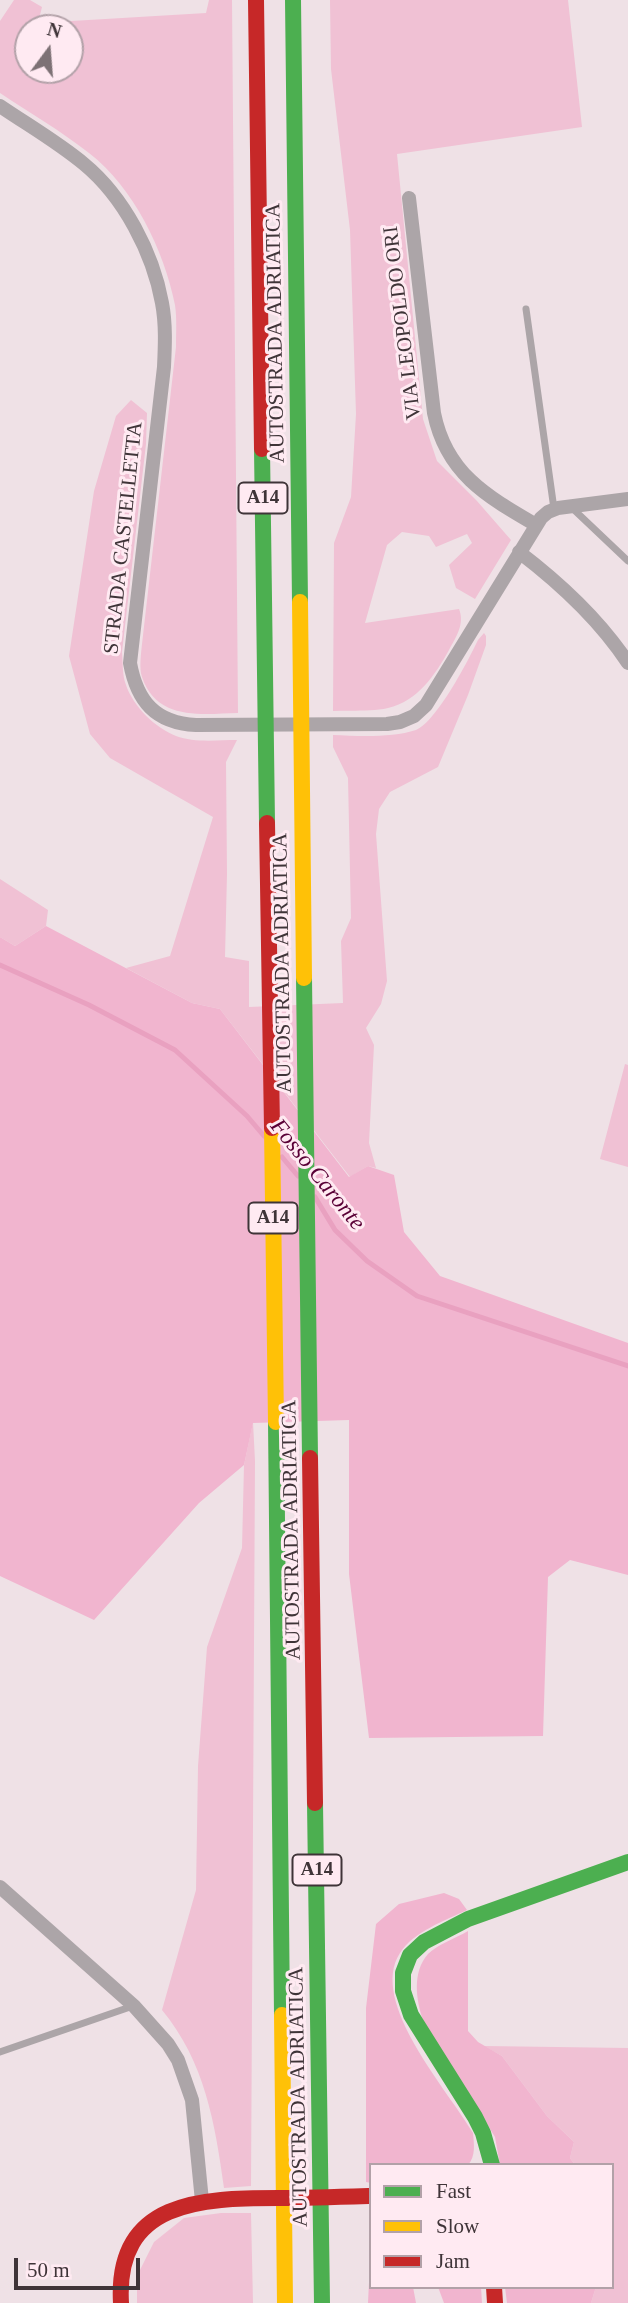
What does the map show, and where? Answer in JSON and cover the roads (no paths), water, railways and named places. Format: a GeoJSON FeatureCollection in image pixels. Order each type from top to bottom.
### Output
{"type":"FeatureCollection","features":[{"type":"Feature","properties":{"kind":"main road","name":"AUTOSTRADA ADRIATICA"},"geometry":{"type":"LineString","coordinates":[[256,0],[285,2303]]}},
{"type":"Feature","properties":{"kind":"main road","name":"AUTOSTRADA ADRIATICA"},"geometry":{"type":"LineString","coordinates":[[293,0],[322,2303]]}},
{"type":"Feature","properties":{"kind":"main road"},"geometry":{"type":"LineString","coordinates":[[488,2160],[475,2117],[411,2015],[403,1991],[403,1973],[410,1955],[424,1942],[468,1919],[628,1862]]}},
{"type":"Feature","properties":{"kind":"main road"},"geometry":{"type":"LineString","coordinates":[[121,2303],[121,2275],[132,2245],[143,2229],[166,2210],[219,2199],[369,2196]]}},
{"type":"Feature","properties":{"kind":"street","name":"STRADA CASTELLETTA"},"geometry":{"type":"LineString","coordinates":[[0,106],[85,165],[110,191],[129,217],[154,271],[162,302],[164,367],[130,663],[137,689],[152,709],[171,721],[196,725],[387,724],[414,716],[438,689],[536,525],[554,509]]}},
{"type":"Feature","properties":{"kind":"street","name":"VIA LEOPOLDO ORI"},"geometry":{"type":"LineString","coordinates":[[409,198],[434,413],[441,440],[454,463],[475,486],[536,525]]}},
{"type":"Feature","properties":{"kind":"street"},"geometry":{"type":"LineString","coordinates":[[554,509],[628,499]]}},
{"type":"Feature","properties":{"kind":"street"},"geometry":{"type":"LineString","coordinates":[[519,552],[576,599],[628,663]]}},
{"type":"Feature","properties":{"kind":"street"},"geometry":{"type":"LineString","coordinates":[[0,1887],[134,2006],[168,2044],[186,2081],[195,2119],[202,2201]]}},
{"type":"Feature","properties":{"kind":"lane"},"geometry":{"type":"LineString","coordinates":[[526,309],[554,509]]}},
{"type":"Feature","properties":{"kind":"lane"},"geometry":{"type":"LineString","coordinates":[[570,506],[628,561]]}},
{"type":"Feature","properties":{"kind":"lane"},"geometry":{"type":"LineString","coordinates":[[0,2052],[134,2006]]}},
{"type":"Feature","properties":{"kind":"waterway","name":"Fosso Caronte"},"geometry":{"type":"LineString","coordinates":[[0,965],[89,1005],[175,1050],[247,1116],[264,1136]]}},
{"type":"Feature","properties":{"kind":"waterway","name":"Fosso Caronte"},"geometry":{"type":"LineString","coordinates":[[282,1157],[298,1176]]}},
{"type":"Feature","properties":{"kind":"waterway","name":"Fosso Caronte"},"geometry":{"type":"LineString","coordinates":[[315,1197],[335,1230],[367,1261],[417,1296],[628,1366]]}}]}
